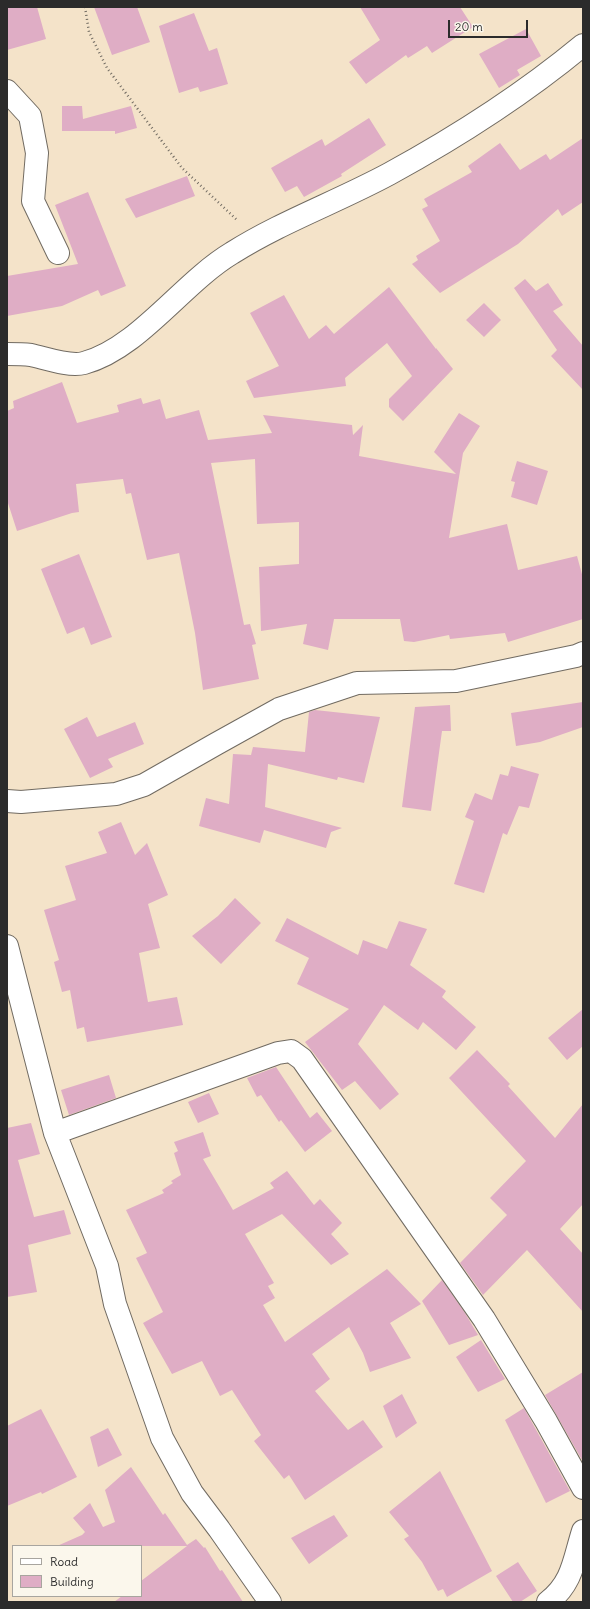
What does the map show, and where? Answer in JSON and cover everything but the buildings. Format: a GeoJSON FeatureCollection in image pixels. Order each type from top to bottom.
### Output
{"type":"FeatureCollection","features":[{"type":"Feature","properties":{"kind":"street"},"geometry":{"type":"LineString","coordinates":[[7,354],[30,355],[52,361],[82,364],[112,352],[151,321],[197,279],[230,254],[257,238],[395,170],[477,121],[560,64],[583,45]]}},
{"type":"Feature","properties":{"kind":"street"},"geometry":{"type":"LineString","coordinates":[[7,91],[30,116],[37,153],[33,201],[58,254]]}},
{"type":"Feature","properties":{"kind":"street"},"geometry":{"type":"LineString","coordinates":[[7,801],[20,802],[116,794],[144,786],[279,709],[357,683],[456,681],[576,656],[583,653]]}},
{"type":"Feature","properties":{"kind":"street"},"geometry":{"type":"LineString","coordinates":[[7,946],[55,1133],[107,1266],[115,1304],[162,1438],[192,1493],[270,1602]]}},
{"type":"Feature","properties":{"kind":"street"},"geometry":{"type":"LineString","coordinates":[[55,1133],[278,1053],[291,1051],[302,1059],[484,1319],[546,1421],[583,1488]]}},
{"type":"Feature","properties":{"kind":"street"},"geometry":{"type":"LineString","coordinates":[[555,1600],[569,1578],[583,1531]]}},
{"type":"Feature","properties":{"kind":"path"},"geometry":{"type":"LineString","coordinates":[[85,7],[89,32],[112,75],[182,168],[257,238]]}}]}
